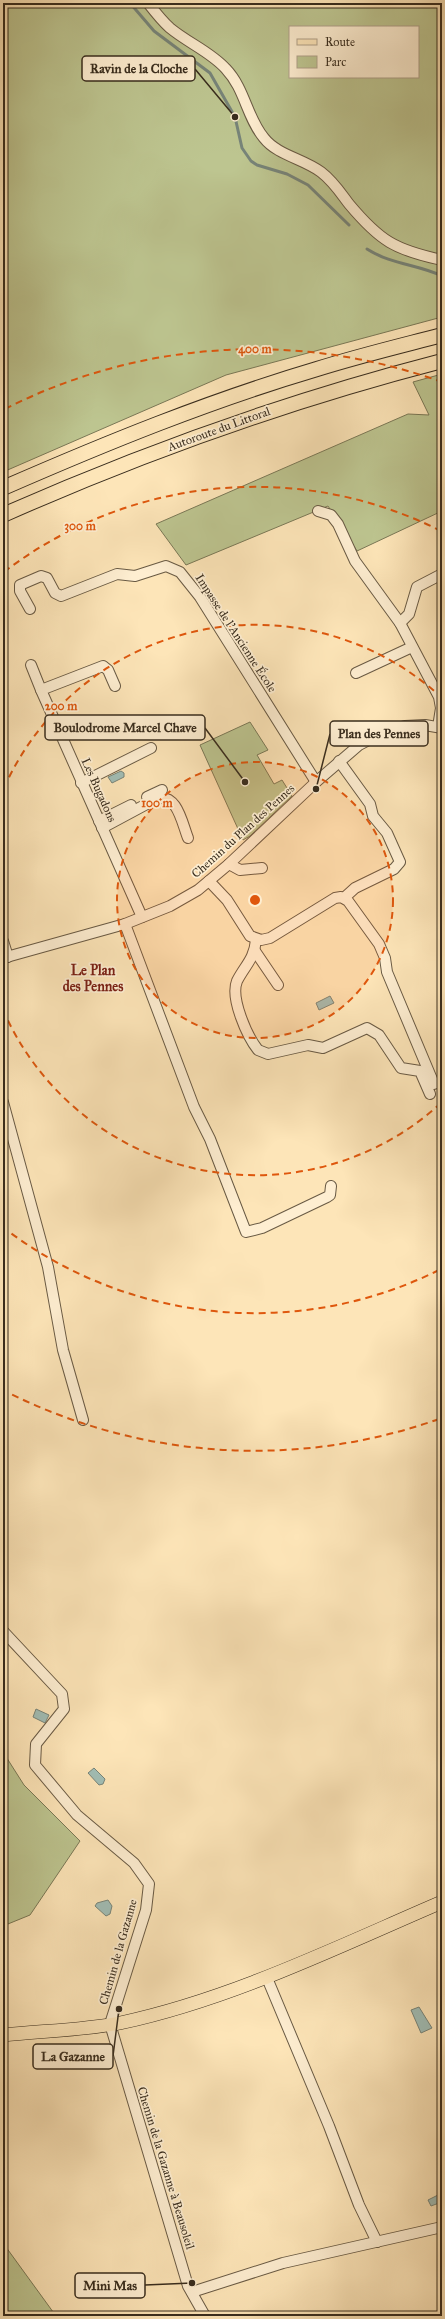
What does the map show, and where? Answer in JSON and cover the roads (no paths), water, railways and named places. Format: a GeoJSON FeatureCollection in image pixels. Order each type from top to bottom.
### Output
{"type":"FeatureCollection","features":[{"type":"Feature","properties":{"kind":"highway","name":"Autoroute du Littoral"},"geometry":{"type":"LineString","coordinates":[[3,488],[124,436],[228,398],[316,369],[442,335]]}},
{"type":"Feature","properties":{"kind":"highway","name":"Autoroute du Littoral"},"geometry":{"type":"LineString","coordinates":[[3,515],[130,462],[240,420],[324,394],[442,361]]}},
{"type":"Feature","properties":{"kind":"main road"},"geometry":{"type":"LineString","coordinates":[[3,2035],[110,2024],[192,2003],[267,1978],[442,1902]]}},
{"type":"Feature","properties":{"kind":"street"},"geometry":{"type":"LineString","coordinates":[[148,3],[171,28],[212,56],[226,69],[240,89],[259,132],[270,146],[309,164],[322,173],[333,182],[366,224],[385,240],[400,249],[442,260]]}},
{"type":"Feature","properties":{"kind":"street"},"geometry":{"type":"LineString","coordinates":[[318,512],[327,513],[335,520],[355,561],[376,594],[400,623],[439,697],[441,708],[440,727]]}},
{"type":"Feature","properties":{"kind":"street","name":"Impasse de l'Ancienne École"},"geometry":{"type":"LineString","coordinates":[[30,609],[20,591],[20,586],[41,576],[47,578],[55,592],[61,596],[117,574],[135,576],[166,566],[180,572],[200,597],[316,782]]}},
{"type":"Feature","properties":{"kind":"street"},"geometry":{"type":"LineString","coordinates":[[400,623],[409,614],[417,587],[442,574]]}},
{"type":"Feature","properties":{"kind":"street"},"geometry":{"type":"LineString","coordinates":[[356,673],[412,647]]}},
{"type":"Feature","properties":{"kind":"street","name":"Les Bugadons"},"geometry":{"type":"LineString","coordinates":[[31,665],[81,783],[142,917]]}},
{"type":"Feature","properties":{"kind":"street"},"geometry":{"type":"LineString","coordinates":[[41,690],[103,666],[108,670],[115,686]]}},
{"type":"Feature","properties":{"kind":"street","name":"Chemin du Plan des Pennes"},"geometry":{"type":"LineString","coordinates":[[6,958],[125,924],[170,906],[209,881],[229,864],[316,782],[359,745],[390,730],[415,725],[440,727]]}},
{"type":"Feature","properties":{"kind":"street"},"geometry":{"type":"LineString","coordinates":[[81,783],[151,748]]}},
{"type":"Feature","properties":{"kind":"street"},"geometry":{"type":"LineString","coordinates":[[209,881],[226,900],[250,936],[256,940],[270,938],[335,898],[344,898],[355,888],[394,869],[400,862],[387,833],[373,816],[370,804],[339,761]]}},
{"type":"Feature","properties":{"kind":"street"},"geometry":{"type":"LineString","coordinates":[[100,825],[162,790]]}},
{"type":"Feature","properties":{"kind":"street"},"geometry":{"type":"LineString","coordinates":[[100,825],[156,799],[165,798],[170,800],[174,805],[188,838]]}},
{"type":"Feature","properties":{"kind":"street"},"geometry":{"type":"LineString","coordinates":[[229,864],[240,870],[262,868]]}},
{"type":"Feature","properties":{"kind":"street"},"geometry":{"type":"LineString","coordinates":[[344,898],[379,944],[387,972],[434,1084]]}},
{"type":"Feature","properties":{"kind":"street"},"geometry":{"type":"LineString","coordinates":[[125,924],[194,1107],[210,1139],[246,1232],[262,1228],[327,1197],[330,1194],[331,1186]]}},
{"type":"Feature","properties":{"kind":"street"},"geometry":{"type":"LineString","coordinates":[[256,940],[255,951],[235,989],[237,1007],[258,1050],[268,1054],[308,1046],[323,1048],[363,1029],[372,1029],[379,1035],[401,1068],[417,1070],[422,1073],[430,1094]]}},
{"type":"Feature","properties":{"kind":"street"},"geometry":{"type":"LineString","coordinates":[[3,941],[6,958]]}},
{"type":"Feature","properties":{"kind":"street"},"geometry":{"type":"LineString","coordinates":[[255,951],[278,985]]}},
{"type":"Feature","properties":{"kind":"street"},"geometry":{"type":"LineString","coordinates":[[3,1102],[48,1267],[63,1350],[83,1420]]}},
{"type":"Feature","properties":{"kind":"street","name":"Chemin de la Gazanne"},"geometry":{"type":"LineString","coordinates":[[3,1631],[62,1694],[64,1709],[36,1744],[35,1765],[77,1815],[134,1863],[149,1884],[146,1910],[110,2024]]}},
{"type":"Feature","properties":{"kind":"street"},"geometry":{"type":"LineString","coordinates":[[267,1978],[329,2126],[359,2205],[377,2242]]}},
{"type":"Feature","properties":{"kind":"street","name":"Chemin de la Gazanne à Beausoleil"},"geometry":{"type":"LineString","coordinates":[[110,2024],[192,2292],[205,2316]]}},
{"type":"Feature","properties":{"kind":"street"},"geometry":{"type":"LineString","coordinates":[[192,2292],[283,2263],[442,2227]]}},
{"type":"Feature","properties":{"kind":"water"},"geometry":{"type":"Polygon","coordinates":[[[121,771],[124,773],[124,777],[112,783],[108,777],[121,771]]]}},
{"type":"Feature","properties":{"kind":"water"},"geometry":{"type":"Polygon","coordinates":[[[330,996],[334,1003],[319,1010],[316,1003],[330,996]]]}},
{"type":"Feature","properties":{"kind":"water"},"geometry":{"type":"Polygon","coordinates":[[[36,1709],[49,1715],[45,1723],[33,1717],[36,1709]]]}},
{"type":"Feature","properties":{"kind":"water"},"geometry":{"type":"Polygon","coordinates":[[[94,1768],[105,1779],[103,1784],[99,1785],[88,1773],[94,1768]]]}},
{"type":"Feature","properties":{"kind":"water"},"geometry":{"type":"Polygon","coordinates":[[[108,1900],[112,1906],[110,1914],[106,1916],[95,1906],[97,1903],[108,1900]]]}},
{"type":"Feature","properties":{"kind":"water"},"geometry":{"type":"Polygon","coordinates":[[[419,2007],[432,2028],[421,2033],[411,2010],[419,2007]]]}},
{"type":"Feature","properties":{"kind":"water"},"geometry":{"type":"Polygon","coordinates":[[[440,2194],[442,2208],[439,2203],[431,2206],[428,2200],[440,2194]]]}},
{"type":"Feature","properties":{"kind":"waterway"},"geometry":{"type":"LineString","coordinates":[[130,3],[154,31],[210,73],[235,117],[242,148],[251,161],[257,165],[287,174],[308,185],[349,225]]}},
{"type":"Feature","properties":{"kind":"waterway"},"geometry":{"type":"LineString","coordinates":[[367,249],[386,258],[442,276]]}},
{"type":"Feature","properties":{"kind":"place","name":"Ravin de la Cloche"},"geometry":{"type":"Point","coordinates":[235,117]}},
{"type":"Feature","properties":{"kind":"place","name":"Boulodrome Marcel Chave"},"geometry":{"type":"Point","coordinates":[245,782]}},
{"type":"Feature","properties":{"kind":"place","name":"Plan des Pennes"},"geometry":{"type":"Point","coordinates":[316,789]}},
{"type":"Feature","properties":{"kind":"place","name":"La Gazanne"},"geometry":{"type":"Point","coordinates":[119,2009]}},
{"type":"Feature","properties":{"kind":"place","name":"Mini Mas"},"geometry":{"type":"Point","coordinates":[192,2283]}},
{"type":"Feature","properties":{"kind":"district","name":"Le Plan des Pennes"},"geometry":{"type":"Point","coordinates":[93,978]}}]}
